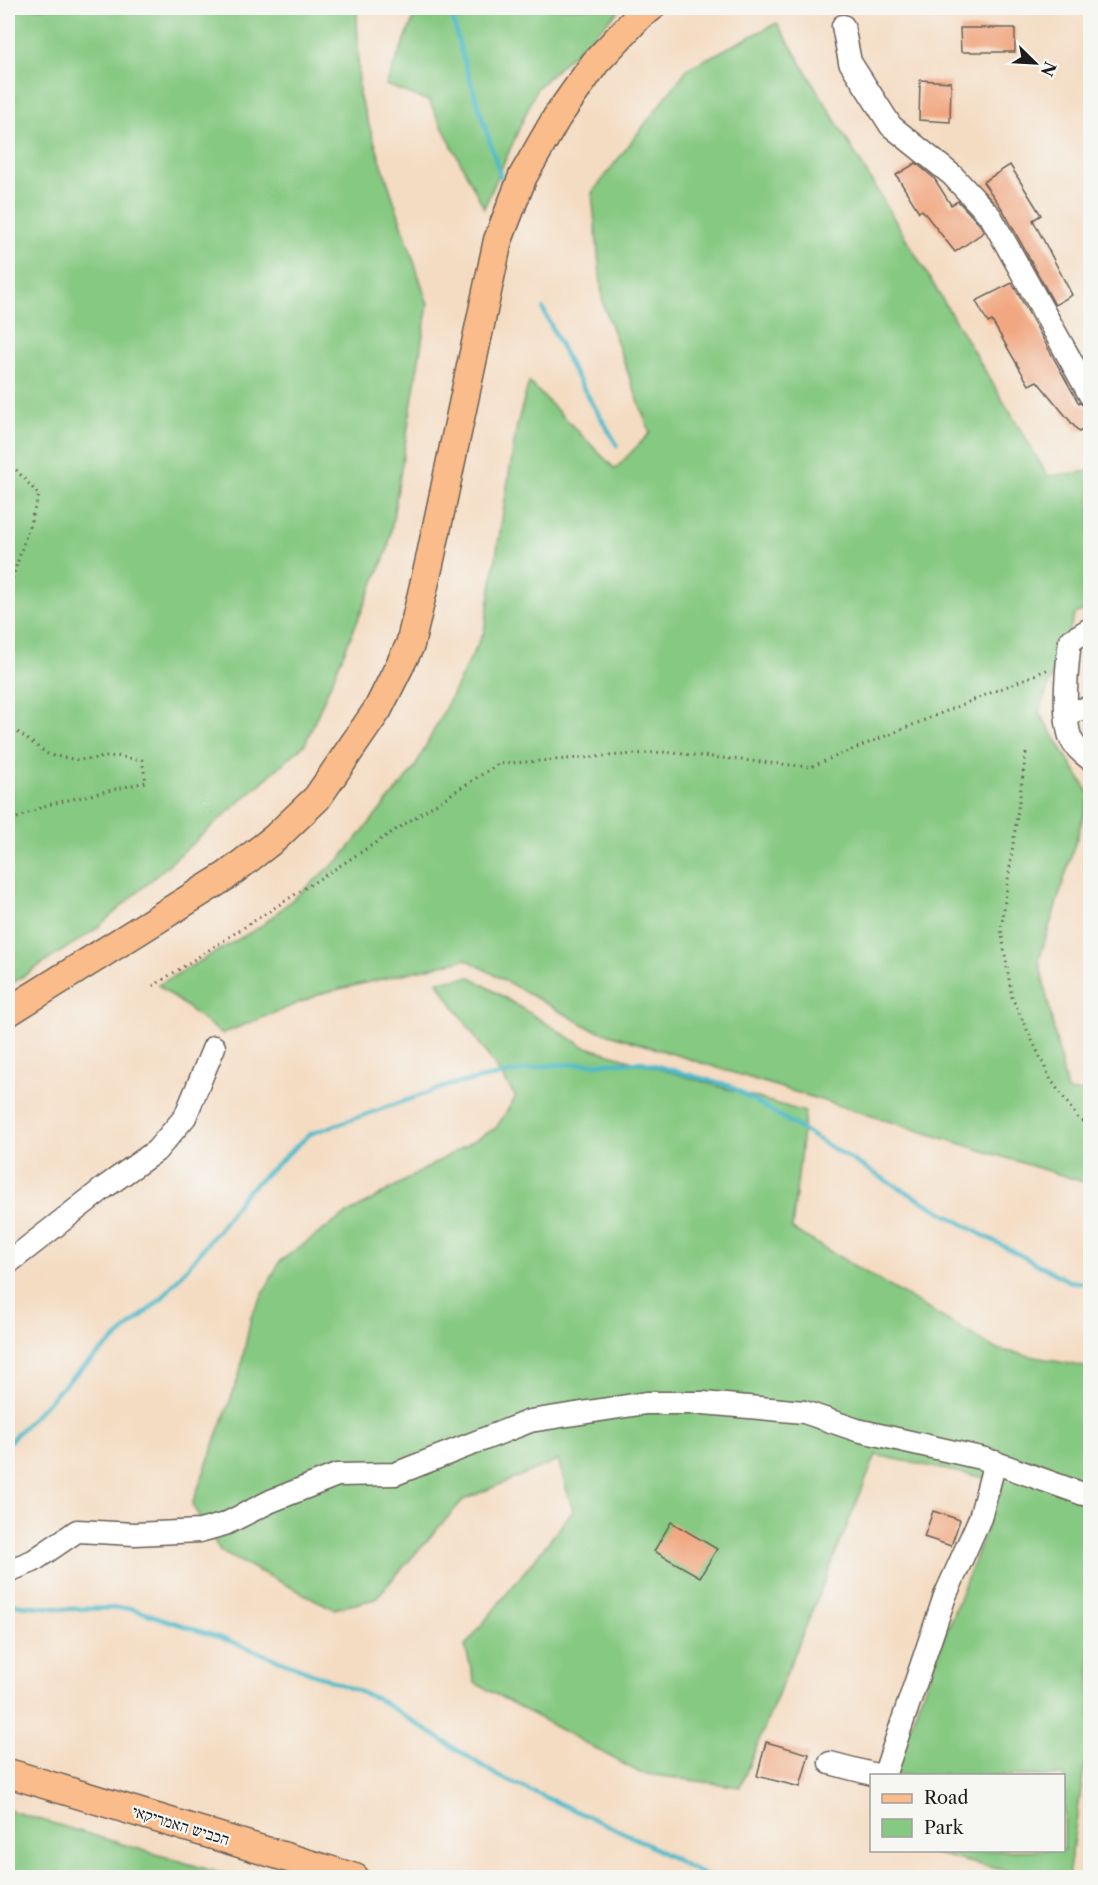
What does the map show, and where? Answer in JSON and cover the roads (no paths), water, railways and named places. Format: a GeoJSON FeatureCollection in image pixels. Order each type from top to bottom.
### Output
{"type":"FeatureCollection","features":[{"type":"Feature","properties":{"kind":"main road"},"geometry":{"type":"LineString","coordinates":[[8,1012],[226,876],[276,838],[316,798],[378,709],[410,645],[498,240],[514,198],[523,177],[557,117],[603,55],[640,15],[650,8]]}},
{"type":"Feature","properties":{"kind":"main road","name":"הכביש האמריקאי"},"geometry":{"type":"LineString","coordinates":[[8,1773],[355,1878]]}},
{"type":"Feature","properties":{"kind":"street"},"geometry":{"type":"LineString","coordinates":[[843,26],[850,62],[891,126],[952,175],[992,217],[1090,395]]}},
{"type":"Feature","properties":{"kind":"street"},"geometry":{"type":"LineString","coordinates":[[1090,628],[1070,641],[1067,662],[1067,726],[1072,742],[1090,759]]}},
{"type":"Feature","properties":{"kind":"street"},"geometry":{"type":"LineString","coordinates":[[1067,712],[1090,708]]}},
{"type":"Feature","properties":{"kind":"street"},"geometry":{"type":"LineString","coordinates":[[8,1263],[105,1187],[156,1151],[185,1117],[214,1047]]}},
{"type":"Feature","properties":{"kind":"street"},"geometry":{"type":"LineString","coordinates":[[8,1571],[33,1561],[77,1531],[135,1534],[200,1531],[225,1524],[271,1501],[337,1475],[395,1474],[530,1421],[646,1403],[703,1402],[804,1412],[857,1431],[995,1462],[1083,1494],[1090,1494]]}},
{"type":"Feature","properties":{"kind":"street"},"geometry":{"type":"LineString","coordinates":[[883,1774],[945,1596],[980,1518],[995,1462]]}},
{"type":"Feature","properties":{"kind":"street"},"geometry":{"type":"LineString","coordinates":[[830,1763],[874,1774]]}},
{"type":"Feature","properties":{"kind":"waterway"},"geometry":{"type":"LineString","coordinates":[[450,8],[461,51],[501,177]]}},
{"type":"Feature","properties":{"kind":"waterway"},"geometry":{"type":"LineString","coordinates":[[543,309],[572,369],[617,445]]}},
{"type":"Feature","properties":{"kind":"waterway"},"geometry":{"type":"LineString","coordinates":[[8,1443],[72,1377],[162,1298],[220,1228],[243,1195],[310,1134],[450,1085],[550,1065],[642,1062],[730,1086],[882,1178],[977,1232],[1069,1281],[1090,1284]]}},
{"type":"Feature","properties":{"kind":"waterway"},"geometry":{"type":"LineString","coordinates":[[8,1604],[67,1609],[130,1608],[230,1641],[378,1699],[498,1776],[629,1835],[710,1878]]}}]}
